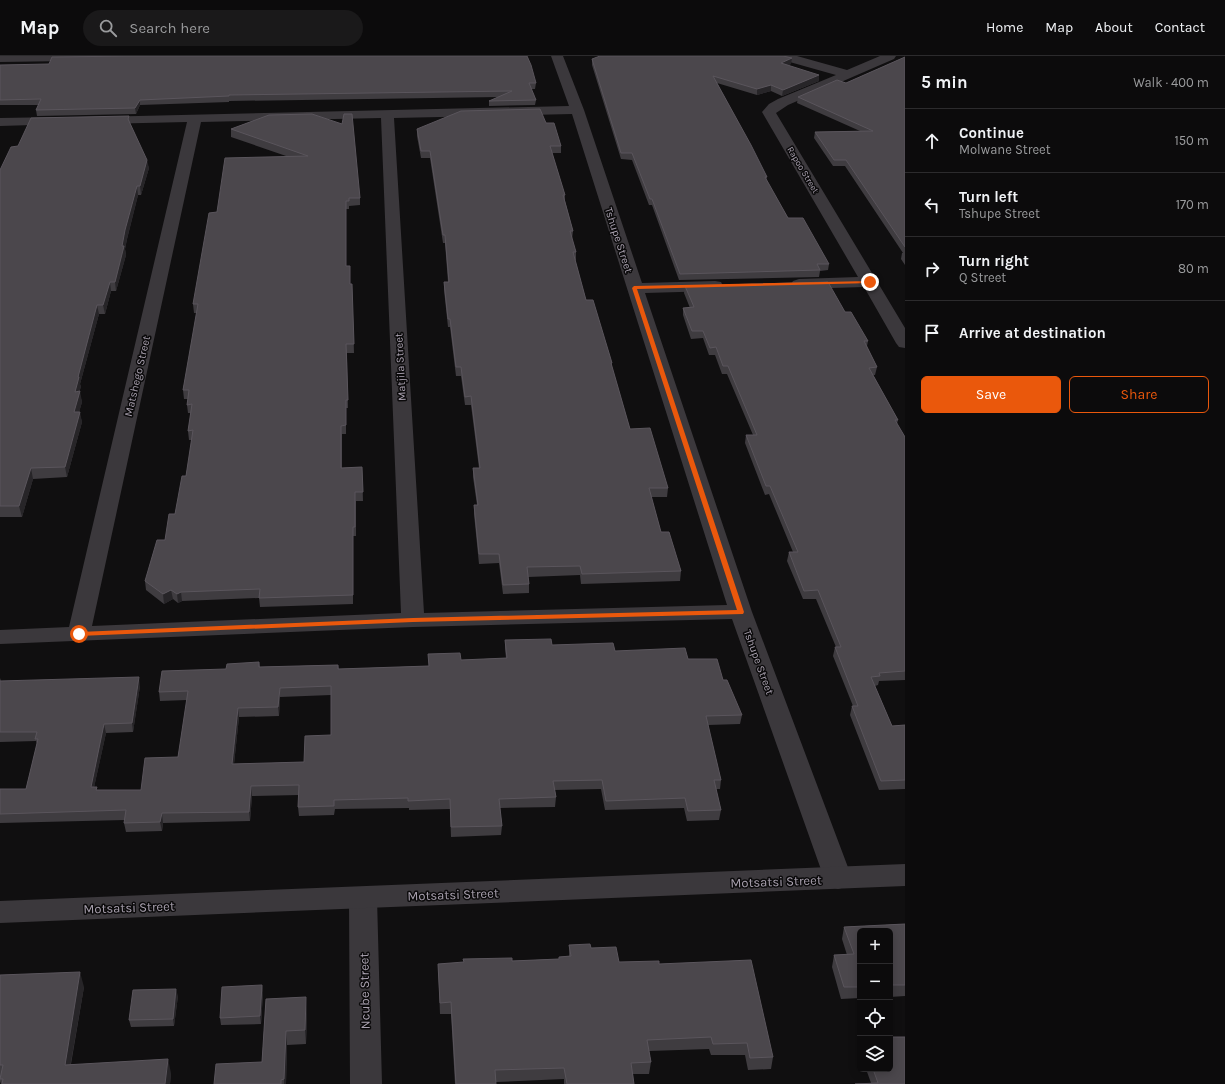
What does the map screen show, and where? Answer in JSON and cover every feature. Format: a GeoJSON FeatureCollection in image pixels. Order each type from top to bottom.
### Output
{"type":"FeatureCollection","features":[{"type":"Feature","properties":{"kind":"street"},"geometry":{"type":"LineString","coordinates":[[0,58],[136,56]]}},
{"type":"Feature","properties":{"kind":"street","name":"Tshupe Street"},"geometry":{"type":"LineString","coordinates":[[557,56],[577,110],[741,612],[838,878]]}},
{"type":"Feature","properties":{"kind":"street"},"geometry":{"type":"LineString","coordinates":[[783,56],[848,74]]}},
{"type":"Feature","properties":{"kind":"street","name":"Rapoo Street"},"geometry":{"type":"LineString","coordinates":[[890,56],[783,102],[774,107],[770,112],[905,344]]}},
{"type":"Feature","properties":{"kind":"street"},"geometry":{"type":"LineString","coordinates":[[86,120],[577,110]]}},
{"type":"Feature","properties":{"kind":"street","name":"Matjila Street"},"geometry":{"type":"LineString","coordinates":[[387,115],[413,620]]}},
{"type":"Feature","properties":{"kind":"street","name":"Matshego Street"},"geometry":{"type":"LineString","coordinates":[[79,634],[195,118]]}},
{"type":"Feature","properties":{"kind":"street"},"geometry":{"type":"LineString","coordinates":[[0,122],[70,121]]}},
{"type":"Feature","properties":{"kind":"street"},"geometry":{"type":"LineString","coordinates":[[784,284],[870,282]]}},
{"type":"Feature","properties":{"kind":"street"},"geometry":{"type":"LineString","coordinates":[[634,288],[728,286]]}},
{"type":"Feature","properties":{"kind":"street"},"geometry":{"type":"LineString","coordinates":[[0,637],[413,620],[741,612]]}},
{"type":"Feature","properties":{"kind":"street","name":"Motsatsi Street"},"geometry":{"type":"LineString","coordinates":[[0,912],[905,875]]}},
{"type":"Feature","properties":{"kind":"street","name":"Ncube Street"},"geometry":{"type":"LineString","coordinates":[[363,898],[366,1084]]}},
{"type":"Feature","properties":{"kind":"building"},"geometry":{"type":"Polygon","coordinates":[[[527,56],[536,83],[529,83],[536,100],[489,101],[512,91],[229,95],[140,100],[135,108],[36,110],[41,99],[0,100],[0,65],[49,64],[52,57],[527,56]]]}},
{"type":"Feature","properties":{"kind":"building"},"geometry":{"type":"Polygon","coordinates":[[[600,56],[783,56],[792,58],[781,63],[819,75],[783,90],[771,85],[757,89],[713,76],[751,145],[767,177],[765,177],[788,218],[803,218],[829,264],[817,264],[820,270],[680,274],[652,199],[650,199],[632,153],[621,153],[592,59],[600,56]]]}},
{"type":"Feature","properties":{"kind":"building"},"geometry":{"type":"Polygon","coordinates":[[[905,57],[905,247],[846,160],[834,160],[815,132],[873,131],[798,97],[837,80],[846,83],[905,57]]]}},
{"type":"Feature","properties":{"kind":"building"},"geometry":{"type":"Polygon","coordinates":[[[540,109],[546,123],[554,123],[561,146],[550,146],[565,195],[563,195],[573,231],[570,231],[576,252],[573,252],[586,300],[593,300],[630,429],[650,428],[668,488],[649,488],[661,532],[669,532],[681,571],[582,574],[580,566],[527,567],[529,584],[503,585],[499,554],[479,554],[474,505],[478,505],[473,468],[480,468],[471,396],[465,397],[461,367],[456,367],[450,319],[448,319],[444,282],[449,282],[445,235],[443,235],[430,151],[421,151],[417,129],[461,111],[540,109]]]}},
{"type":"Feature","properties":{"kind":"building"},"geometry":{"type":"Polygon","coordinates":[[[312,114],[342,124],[344,114],[352,114],[360,198],[349,198],[349,201],[346,201],[346,266],[350,266],[350,284],[352,284],[354,344],[346,344],[348,400],[346,400],[346,425],[341,426],[341,468],[362,467],[363,492],[355,492],[355,527],[353,527],[353,595],[259,598],[260,589],[181,592],[177,594],[171,590],[163,594],[145,581],[157,540],[165,540],[169,514],[175,514],[182,476],[186,476],[193,430],[188,431],[192,404],[187,405],[189,390],[183,390],[198,304],[193,304],[209,213],[217,212],[225,158],[308,156],[231,129],[269,115],[312,114]]]}},
{"type":"Feature","properties":{"kind":"building"},"geometry":{"type":"Polygon","coordinates":[[[129,116],[128,119],[147,160],[140,186],[137,186],[125,230],[122,246],[124,246],[115,282],[110,282],[103,305],[97,305],[75,392],[80,391],[74,412],[80,412],[65,467],[31,468],[19,506],[0,506],[0,170],[11,147],[18,146],[31,118],[129,116]]]}},
{"type":"Feature","properties":{"kind":"building"},"geometry":{"type":"Polygon","coordinates":[[[828,282],[845,312],[851,312],[868,341],[864,341],[877,367],[869,368],[898,420],[895,420],[905,437],[905,671],[879,673],[880,676],[871,677],[892,726],[905,725],[905,780],[881,781],[852,706],[858,706],[835,647],[841,647],[818,590],[804,591],[789,552],[798,552],[770,486],[766,486],[746,435],[757,435],[728,366],[723,366],[716,347],[710,348],[703,331],[692,331],[683,308],[694,307],[685,286],[828,282]]]}},
{"type":"Feature","properties":{"kind":"building"},"geometry":{"type":"Polygon","coordinates":[[[551,639],[552,645],[613,643],[615,651],[685,648],[688,659],[717,659],[723,680],[727,680],[742,715],[706,716],[721,780],[714,780],[721,810],[688,811],[685,798],[606,801],[602,780],[553,781],[556,797],[499,799],[502,826],[451,827],[450,799],[408,801],[408,798],[334,800],[334,806],[298,807],[299,785],[251,786],[249,812],[162,813],[160,822],[124,823],[126,810],[0,814],[0,789],[26,789],[38,739],[35,739],[37,732],[0,732],[0,681],[139,677],[132,723],[104,724],[91,787],[97,787],[96,790],[141,790],[145,758],[178,757],[188,691],[159,692],[162,671],[226,669],[227,664],[259,662],[259,667],[338,665],[338,669],[429,666],[428,654],[460,653],[461,660],[507,658],[505,640],[551,639]],[[331,686],[280,688],[278,707],[238,708],[232,764],[304,762],[305,736],[331,735],[331,686]]]}},
{"type":"Feature","properties":{"kind":"building"},"geometry":{"type":"Polygon","coordinates":[[[905,924],[905,985],[893,985],[893,928],[857,928],[857,987],[844,987],[834,955],[854,954],[844,927],[905,924]]]}},
{"type":"Feature","properties":{"kind":"building"},"geometry":{"type":"Polygon","coordinates":[[[590,944],[591,948],[616,947],[619,962],[659,961],[659,964],[751,960],[773,1057],[750,1058],[747,1043],[713,1044],[711,1037],[647,1040],[651,1062],[631,1063],[634,1084],[567,1084],[564,1068],[495,1070],[496,1084],[456,1084],[451,1002],[440,1003],[438,964],[464,962],[463,959],[512,958],[512,961],[559,959],[559,957],[571,956],[569,945],[590,944]]]}},
{"type":"Feature","properties":{"kind":"building"},"geometry":{"type":"Polygon","coordinates":[[[80,972],[65,1065],[168,1059],[165,1084],[2,1084],[3,1079],[0,1079],[3,1065],[0,1065],[0,975],[80,972]]]}},
{"type":"Feature","properties":{"kind":"building"},"geometry":{"type":"Polygon","coordinates":[[[262,985],[260,1016],[220,1018],[222,987],[262,985]]]}},
{"type":"Feature","properties":{"kind":"building"},"geometry":{"type":"Polygon","coordinates":[[[176,989],[173,1019],[129,1020],[133,990],[176,989]]]}},
{"type":"Feature","properties":{"kind":"building"},"geometry":{"type":"Polygon","coordinates":[[[306,997],[305,1030],[286,1031],[284,1079],[281,1080],[281,1084],[214,1084],[216,1064],[262,1062],[266,999],[306,997]]]}},
{"type":"Feature","properties":{"kind":"building"},"geometry":{"type":"Polygon","coordinates":[[[893,1037],[905,1037],[905,1084],[855,1084],[878,1083],[874,1072],[893,1072],[893,1037]]]}},
{"type":"Feature","properties":{"kind":"route"},"geometry":{"type":"LineString","coordinates":[[79,634],[413,620],[741,612],[634,288],[870,282]]}}]}
